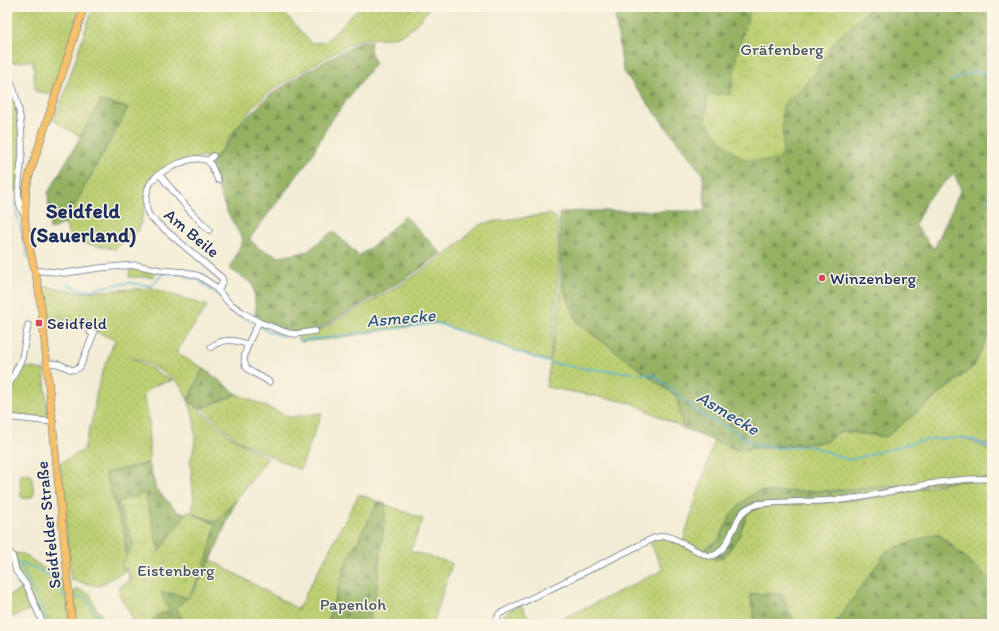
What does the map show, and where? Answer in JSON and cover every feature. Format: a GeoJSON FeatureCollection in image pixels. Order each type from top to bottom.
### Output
{"type":"FeatureCollection","features":[{"type":"Feature","properties":{"kind":"main road","name":"Seidfelder Straße"},"geometry":{"type":"LineString","coordinates":[[72,624],[42,314],[35,271],[26,231],[25,216],[28,182],[84,7]]}},
{"type":"Feature","properties":{"kind":"street","name":"Seidfelder Straße"},"geometry":{"type":"LineString","coordinates":[[7,73],[16,96],[20,112],[22,151],[19,206],[25,216]]}},
{"type":"Feature","properties":{"kind":"street"},"geometry":{"type":"LineString","coordinates":[[208,160],[213,156]]}},
{"type":"Feature","properties":{"kind":"street"},"geometry":{"type":"LineString","coordinates":[[159,174],[187,160],[202,158],[208,160],[218,180]]}},
{"type":"Feature","properties":{"kind":"street","name":"Am Beile"},"geometry":{"type":"LineString","coordinates":[[209,230],[190,211],[159,174],[150,184],[146,205],[147,212],[150,217],[222,278],[223,281],[218,291]]}},
{"type":"Feature","properties":{"kind":"street"},"geometry":{"type":"LineString","coordinates":[[35,271],[64,273],[135,265],[160,270],[184,272],[199,276],[213,285],[229,303],[259,322],[288,333],[295,334],[315,331]]}},
{"type":"Feature","properties":{"kind":"street"},"geometry":{"type":"LineString","coordinates":[[259,322],[244,357],[245,366],[268,382]]}},
{"type":"Feature","properties":{"kind":"street"},"geometry":{"type":"LineString","coordinates":[[7,388],[22,358],[28,325]]}},
{"type":"Feature","properties":{"kind":"street"},"geometry":{"type":"LineString","coordinates":[[47,364],[59,364],[71,370],[80,367],[94,333],[90,332]]}},
{"type":"Feature","properties":{"kind":"street"},"geometry":{"type":"LineString","coordinates":[[211,347],[230,340],[236,340],[248,345]]}},
{"type":"Feature","properties":{"kind":"street"},"geometry":{"type":"LineString","coordinates":[[7,417],[53,422]]}},
{"type":"Feature","properties":{"kind":"street"},"geometry":{"type":"LineString","coordinates":[[495,624],[500,614],[587,570],[659,537],[670,537],[707,555],[715,555],[726,544],[743,512],[758,504],[848,499],[940,482],[971,479],[992,479]]}},
{"type":"Feature","properties":{"kind":"street"},"geometry":{"type":"LineString","coordinates":[[7,548],[12,555],[16,571],[27,586],[43,624]]}},
{"type":"Feature","properties":{"kind":"green space"},"geometry":{"type":"Polygon","coordinates":[[[7,7],[81,7],[54,95],[35,91],[33,61],[7,63],[7,7]]]}},
{"type":"Feature","properties":{"kind":"green space"},"geometry":{"type":"Polygon","coordinates":[[[93,7],[279,7],[311,43],[325,42],[360,7],[430,7],[422,18],[407,31],[395,37],[365,39],[352,43],[273,90],[253,107],[213,161],[206,157],[199,157],[152,179],[139,230],[115,249],[71,241],[65,223],[128,108],[101,101],[81,137],[53,120],[58,112],[93,7]]]}},
{"type":"Feature","properties":{"kind":"green space"},"geometry":{"type":"Polygon","coordinates":[[[614,7],[992,7],[992,327],[974,366],[886,437],[841,431],[825,442],[736,450],[683,428],[677,397],[578,323],[561,281],[559,214],[564,212],[585,211],[705,211],[703,175],[623,71],[614,7]],[[954,174],[927,199],[915,225],[934,249],[961,189],[954,174]]]}},
{"type":"Feature","properties":{"kind":"green space","name":"Gräfenberg"},"geometry":{"type":"Polygon","coordinates":[[[751,7],[866,7],[867,10],[834,42],[815,73],[801,89],[785,102],[782,111],[783,153],[778,160],[766,161],[741,157],[713,131],[705,120],[708,94],[731,94],[737,54],[751,7]]]}},
{"type":"Feature","properties":{"kind":"green space"},"geometry":{"type":"Polygon","coordinates":[[[371,41],[370,49],[375,63],[330,122],[309,160],[250,240],[260,249],[280,257],[308,251],[333,231],[359,256],[374,245],[405,216],[442,254],[404,280],[315,331],[294,333],[254,319],[256,309],[253,284],[230,269],[243,240],[226,210],[210,165],[227,144],[240,124],[269,96],[294,79],[352,46],[360,42],[371,41]]]}},
{"type":"Feature","properties":{"kind":"green space"},"geometry":{"type":"Polygon","coordinates":[[[7,77],[18,107],[21,146],[18,190],[9,191],[11,243],[7,247],[7,77]]]}},
{"type":"Feature","properties":{"kind":"green space"},"geometry":{"type":"Polygon","coordinates":[[[101,101],[128,108],[65,223],[50,230],[48,193],[101,101]]]}},
{"type":"Feature","properties":{"kind":"green space"},"geometry":{"type":"Polygon","coordinates":[[[550,214],[555,217],[557,222],[559,261],[553,340],[549,361],[435,322],[331,339],[300,342],[298,339],[298,334],[316,332],[404,283],[449,252],[475,228],[482,224],[550,214]]]}},
{"type":"Feature","properties":{"kind":"green space"},"geometry":{"type":"Polygon","coordinates":[[[130,268],[149,269],[158,272],[153,277],[129,277],[130,268]]]}},
{"type":"Feature","properties":{"kind":"green space"},"geometry":{"type":"Polygon","coordinates":[[[561,281],[578,323],[677,397],[683,428],[632,403],[546,387],[556,330],[561,281]]]}},
{"type":"Feature","properties":{"kind":"green space"},"geometry":{"type":"Polygon","coordinates":[[[42,286],[81,292],[152,288],[207,306],[176,353],[203,368],[188,400],[177,382],[157,369],[132,357],[132,359],[137,360],[172,381],[152,387],[143,396],[149,418],[149,463],[105,473],[125,536],[127,570],[99,586],[71,580],[60,463],[84,450],[102,373],[115,340],[72,321],[47,317],[42,286]]]}},
{"type":"Feature","properties":{"kind":"green space"},"geometry":{"type":"Polygon","coordinates":[[[992,327],[992,446],[962,437],[992,451],[992,478],[829,491],[757,492],[731,515],[719,540],[704,549],[708,553],[683,541],[714,441],[736,450],[825,442],[840,431],[886,437],[974,366],[992,327]]]}},
{"type":"Feature","properties":{"kind":"green space"},"geometry":{"type":"Polygon","coordinates":[[[19,366],[44,370],[48,418],[7,415],[7,398],[19,366]]]}},
{"type":"Feature","properties":{"kind":"green space"},"geometry":{"type":"Polygon","coordinates":[[[203,368],[237,394],[200,409],[188,400],[203,368]]]}},
{"type":"Feature","properties":{"kind":"green space"},"geometry":{"type":"Polygon","coordinates":[[[237,394],[290,417],[322,413],[300,470],[239,441],[202,408],[237,394]]]}},
{"type":"Feature","properties":{"kind":"green space"},"geometry":{"type":"Polygon","coordinates":[[[188,400],[226,433],[268,458],[236,500],[216,522],[192,513],[194,502],[190,460],[195,442],[194,421],[188,400]]]}},
{"type":"Feature","properties":{"kind":"green space","name":"Eistenberg"},"geometry":{"type":"Polygon","coordinates":[[[149,463],[156,489],[179,513],[192,513],[216,522],[236,500],[211,560],[193,592],[176,608],[185,624],[133,624],[125,536],[105,473],[149,463]]]}},
{"type":"Feature","properties":{"kind":"green space"},"geometry":{"type":"Polygon","coordinates":[[[22,474],[31,475],[34,493],[33,496],[29,498],[21,497],[20,478],[22,474]]]}},
{"type":"Feature","properties":{"kind":"green space"},"geometry":{"type":"Polygon","coordinates":[[[992,479],[992,581],[937,533],[836,620],[835,624],[795,624],[781,594],[751,594],[755,624],[552,624],[663,570],[650,542],[660,538],[669,538],[707,556],[738,538],[748,513],[760,507],[865,499],[952,482],[992,479]]]}},
{"type":"Feature","properties":{"kind":"green space"},"geometry":{"type":"Polygon","coordinates":[[[881,486],[927,487],[865,499],[760,507],[748,513],[738,538],[724,557],[715,560],[704,549],[719,540],[731,515],[745,500],[757,492],[829,491],[881,486]]]}},
{"type":"Feature","properties":{"kind":"green space","name":"Eistenberg"},"geometry":{"type":"Polygon","coordinates":[[[145,493],[159,552],[188,511],[216,525],[199,578],[188,598],[162,592],[162,596],[169,611],[157,615],[148,624],[135,624],[119,595],[119,587],[132,580],[127,568],[122,568],[121,564],[134,544],[118,502],[145,493]]]}},
{"type":"Feature","properties":{"kind":"green space"},"geometry":{"type":"Polygon","coordinates":[[[359,494],[423,519],[410,551],[452,563],[433,624],[185,624],[176,608],[193,592],[211,560],[298,609],[359,494]]]}},
{"type":"Feature","properties":{"kind":"green space","name":"Papenloh"},"geometry":{"type":"Polygon","coordinates":[[[378,502],[386,505],[378,579],[370,620],[368,624],[327,624],[346,563],[378,502]]]}},
{"type":"Feature","properties":{"kind":"green space"},"geometry":{"type":"Polygon","coordinates":[[[937,533],[992,581],[992,624],[835,624],[887,551],[937,533]]]}},
{"type":"Feature","properties":{"kind":"green space"},"geometry":{"type":"Polygon","coordinates":[[[13,553],[23,554],[66,583],[70,624],[44,624],[18,572],[13,553]]]}},
{"type":"Feature","properties":{"kind":"green space"},"geometry":{"type":"Polygon","coordinates":[[[26,588],[35,608],[7,619],[7,596],[26,588]]]}},
{"type":"Feature","properties":{"kind":"green space"},"geometry":{"type":"Polygon","coordinates":[[[77,589],[90,594],[95,607],[103,617],[105,624],[96,619],[91,620],[94,624],[74,624],[74,593],[77,589]]]}},
{"type":"Feature","properties":{"kind":"green space"},"geometry":{"type":"Polygon","coordinates":[[[750,594],[781,594],[795,624],[755,624],[750,594]]]}},
{"type":"Feature","properties":{"kind":"green space"},"geometry":{"type":"Polygon","coordinates":[[[520,604],[533,624],[497,624],[506,613],[520,604]]]}},
{"type":"Feature","properties":{"kind":"waterway"},"geometry":{"type":"LineString","coordinates":[[951,81],[966,74],[976,72],[982,71],[992,74]]}},
{"type":"Feature","properties":{"kind":"waterway"},"geometry":{"type":"LineString","coordinates":[[988,201],[992,186]]}},
{"type":"Feature","properties":{"kind":"waterway","name":"Asmecke"},"geometry":{"type":"LineString","coordinates":[[14,202],[28,258]]}},
{"type":"Feature","properties":{"kind":"waterway","name":"Asmecke"},"geometry":{"type":"LineString","coordinates":[[66,284],[84,291],[130,283],[152,286],[163,273],[178,274],[198,280],[220,297]]}},
{"type":"Feature","properties":{"kind":"waterway","name":"Asmecke"},"geometry":{"type":"LineString","coordinates":[[241,315],[251,322]]}},
{"type":"Feature","properties":{"kind":"waterway","name":"Asmecke"},"geometry":{"type":"LineString","coordinates":[[300,341],[437,323],[547,362]]}},
{"type":"Feature","properties":{"kind":"waterway","name":"Asmecke"},"geometry":{"type":"LineString","coordinates":[[261,327],[282,336]]}},
{"type":"Feature","properties":{"kind":"waterway","name":"Asmecke"},"geometry":{"type":"LineString","coordinates":[[551,363],[579,368],[654,375],[703,416],[731,429],[753,444],[762,446],[780,448],[810,446],[850,460],[931,439],[965,438],[992,449]]}},
{"type":"Feature","properties":{"kind":"waterway"},"geometry":{"type":"LineString","coordinates":[[7,557],[12,559]]}},
{"type":"Feature","properties":{"kind":"waterway"},"geometry":{"type":"LineString","coordinates":[[15,561],[35,568],[53,578],[58,583],[63,596],[68,597]]}},
{"type":"Feature","properties":{"kind":"waterway"},"geometry":{"type":"LineString","coordinates":[[20,564],[50,624]]}},
{"type":"Feature","properties":{"kind":"waterway"},"geometry":{"type":"LineString","coordinates":[[71,597],[86,597],[97,617],[107,624]]}},
{"type":"Feature","properties":{"kind":"place","name":"Winzenberg"},"geometry":{"type":"Point","coordinates":[822,278]}},
{"type":"Feature","properties":{"kind":"place","name":"Seidfeld"},"geometry":{"type":"Point","coordinates":[39,323]}},
{"type":"Feature","properties":{"kind":"district","name":"Seidfeld (Sauerland)"},"geometry":{"type":"Point","coordinates":[83,223]}}]}
